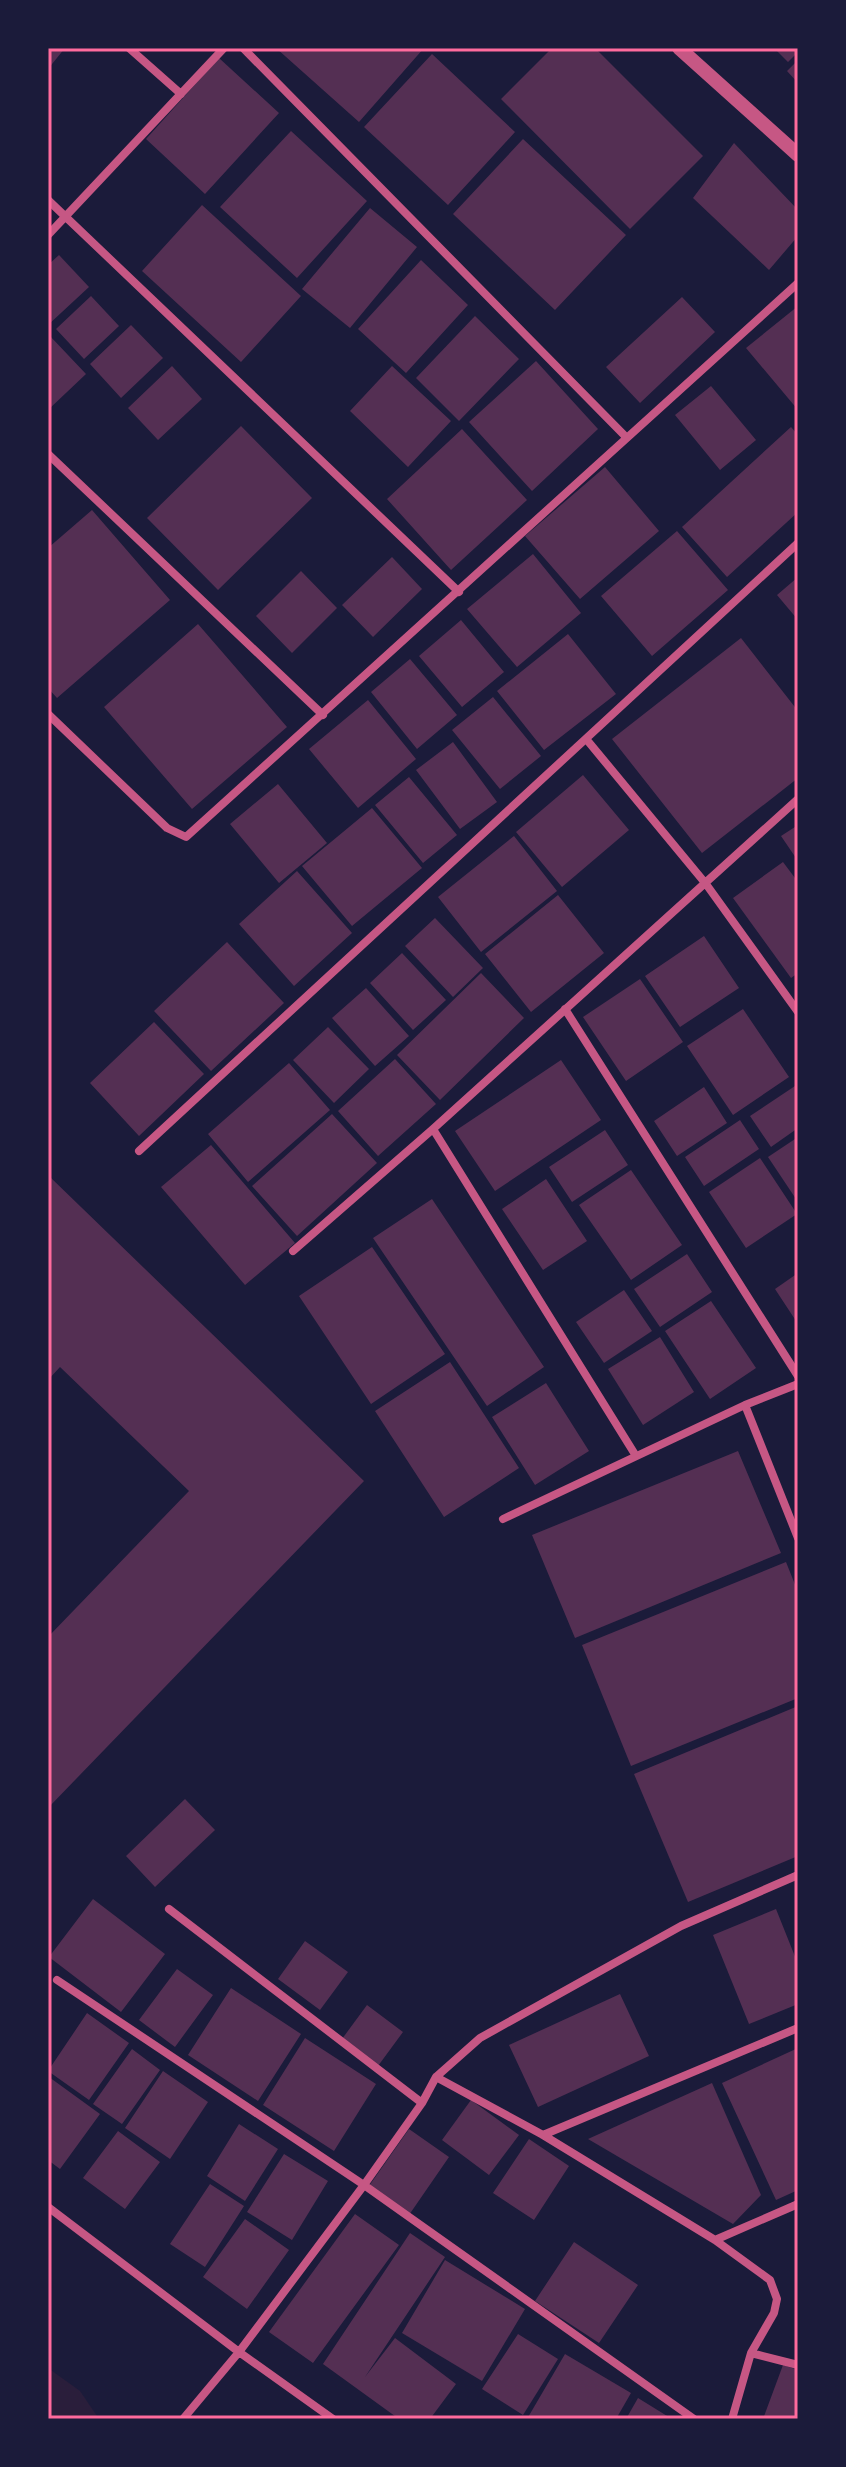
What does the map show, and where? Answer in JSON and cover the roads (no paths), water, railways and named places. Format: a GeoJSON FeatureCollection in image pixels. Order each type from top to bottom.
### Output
{"type":"FeatureCollection","features":[{"type":"Feature","properties":{"kind":"street"},"geometry":{"type":"LineString","coordinates":[[129,48],[181,94]]}},
{"type":"Feature","properties":{"kind":"street"},"geometry":{"type":"LineString","coordinates":[[48,235],[224,48]]}},
{"type":"Feature","properties":{"kind":"street"},"geometry":{"type":"LineString","coordinates":[[243,48],[627,438]]}},
{"type":"Feature","properties":{"kind":"street"},"geometry":{"type":"LineString","coordinates":[[679,48],[798,155]]}},
{"type":"Feature","properties":{"kind":"street"},"geometry":{"type":"LineString","coordinates":[[48,200],[459,592]]}},
{"type":"Feature","properties":{"kind":"street"},"geometry":{"type":"LineString","coordinates":[[48,714],[167,828],[186,837],[798,283]]}},
{"type":"Feature","properties":{"kind":"street"},"geometry":{"type":"LineString","coordinates":[[48,454],[323,715]]}},
{"type":"Feature","properties":{"kind":"street"},"geometry":{"type":"LineString","coordinates":[[139,1151],[798,543]]}},
{"type":"Feature","properties":{"kind":"street"},"geometry":{"type":"LineString","coordinates":[[587,740],[706,884],[798,1012]]}},
{"type":"Feature","properties":{"kind":"street"},"geometry":{"type":"LineString","coordinates":[[293,1251],[433,1129],[798,799]]}},
{"type":"Feature","properties":{"kind":"street"},"geometry":{"type":"LineString","coordinates":[[565,1009],[798,1376]]}},
{"type":"Feature","properties":{"kind":"street"},"geometry":{"type":"LineString","coordinates":[[433,1129],[636,1456]]}},
{"type":"Feature","properties":{"kind":"street"},"geometry":{"type":"LineString","coordinates":[[503,1519],[745,1405],[798,1384]]}},
{"type":"Feature","properties":{"kind":"street"},"geometry":{"type":"LineString","coordinates":[[745,1405],[798,1538]]}},
{"type":"Feature","properties":{"kind":"street"},"geometry":{"type":"LineString","coordinates":[[183,2419],[239,2352],[364,2185],[422,2103],[436,2077],[480,2038],[681,1926],[798,1875]]}},
{"type":"Feature","properties":{"kind":"street"},"geometry":{"type":"LineString","coordinates":[[169,1909],[422,2103]]}},
{"type":"Feature","properties":{"kind":"street"},"geometry":{"type":"LineString","coordinates":[[57,1980],[364,2185],[694,2419]]}},
{"type":"Feature","properties":{"kind":"street"},"geometry":{"type":"LineString","coordinates":[[543,2135],[798,2028]]}},
{"type":"Feature","properties":{"kind":"street"},"geometry":{"type":"LineString","coordinates":[[436,2077],[543,2135],[715,2240],[770,2280],[777,2299],[774,2313],[751,2353],[732,2419]]}},
{"type":"Feature","properties":{"kind":"street"},"geometry":{"type":"LineString","coordinates":[[715,2240],[798,2204]]}},
{"type":"Feature","properties":{"kind":"street"},"geometry":{"type":"LineString","coordinates":[[48,2207],[333,2419]]}},
{"type":"Feature","properties":{"kind":"street"},"geometry":{"type":"LineString","coordinates":[[751,2353],[798,2365]]}}]}
